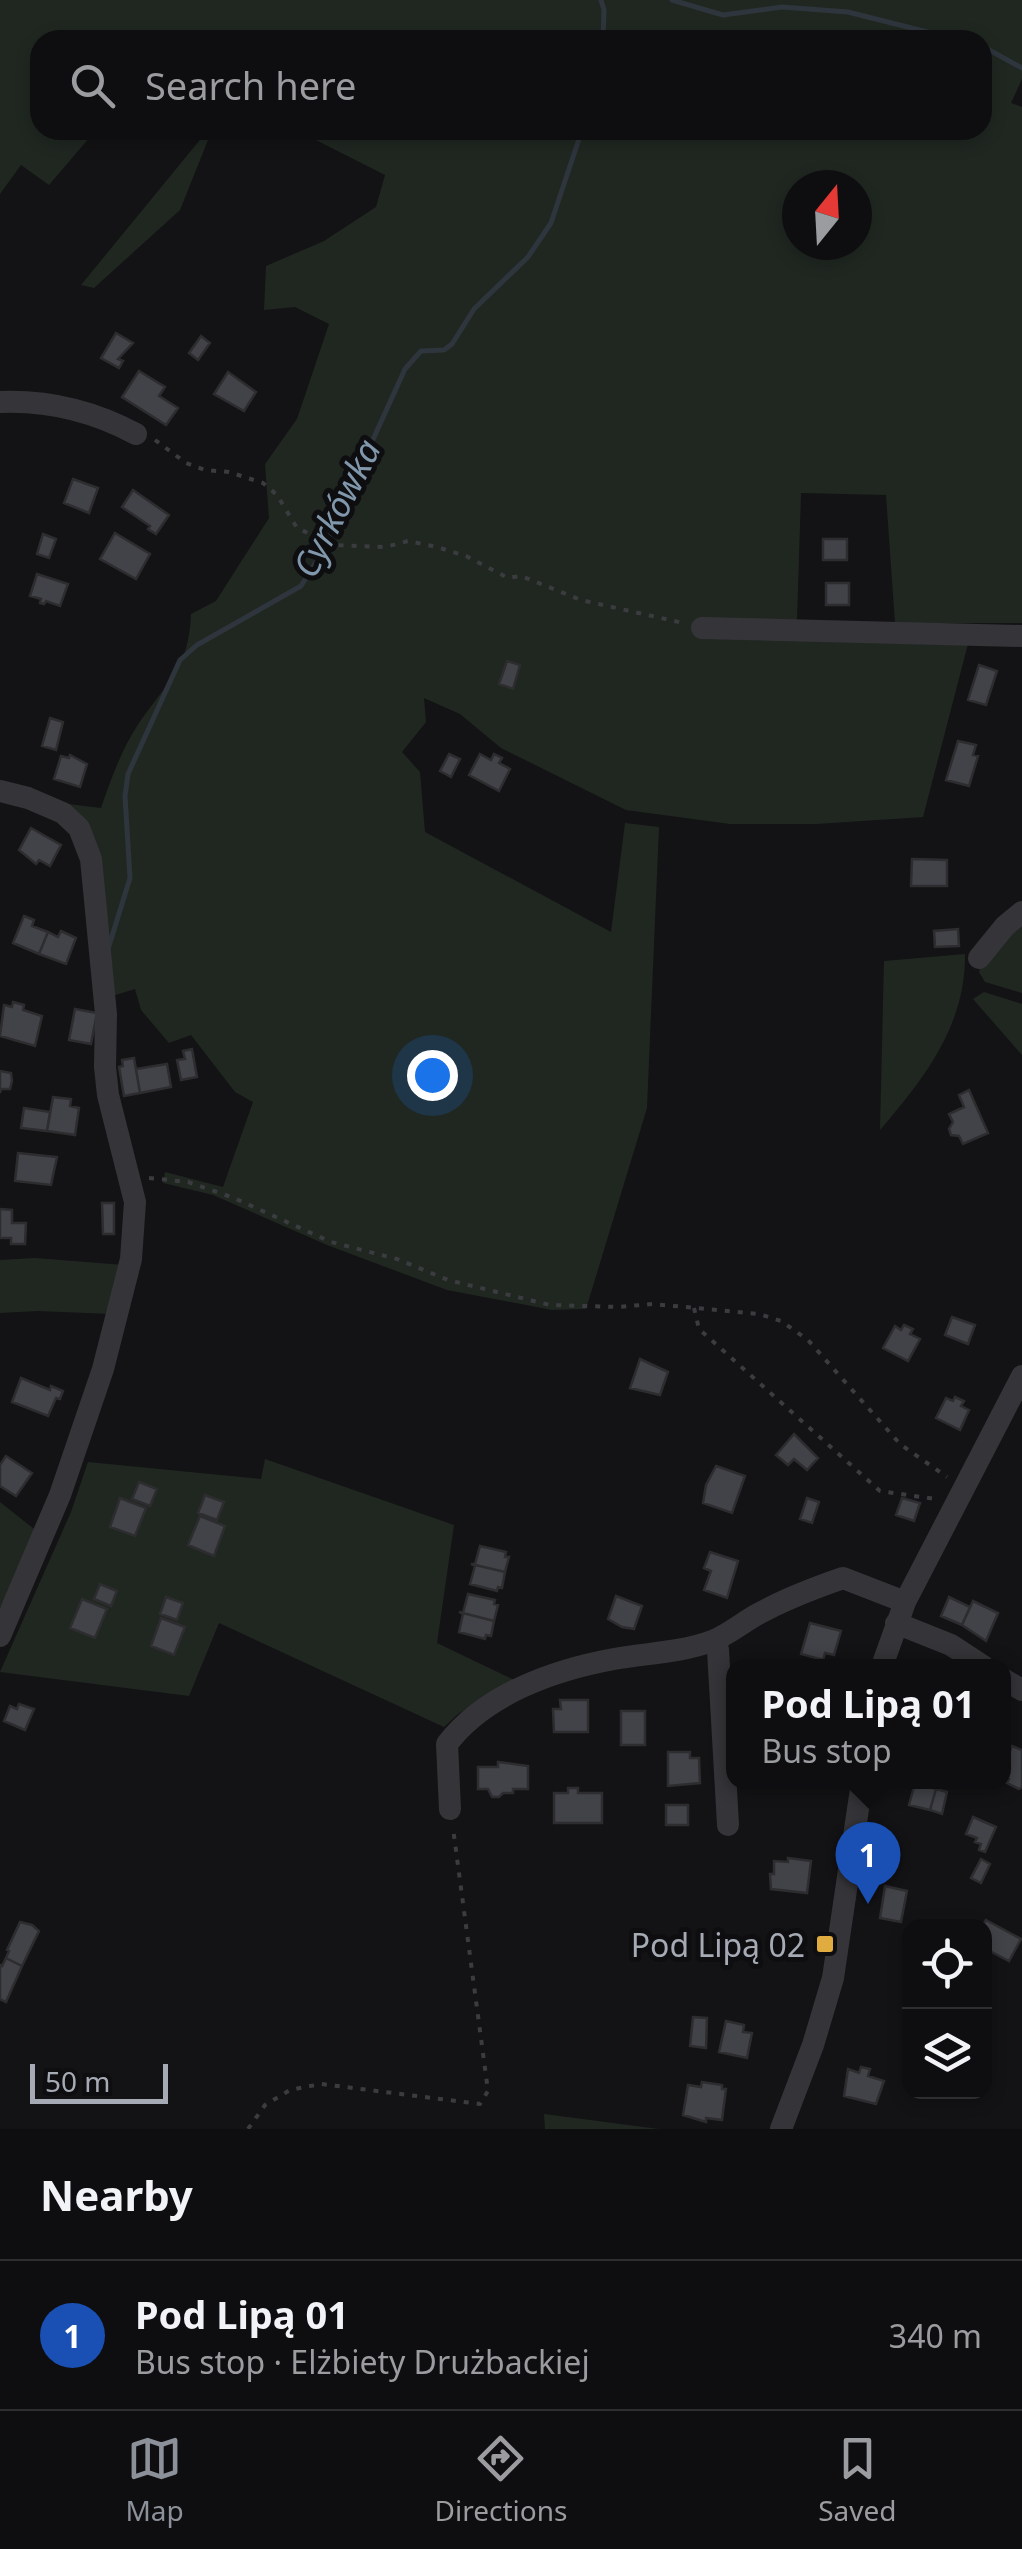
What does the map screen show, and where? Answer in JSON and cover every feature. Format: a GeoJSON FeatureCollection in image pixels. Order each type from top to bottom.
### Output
{"type":"FeatureCollection","features":[{"type":"Feature","properties":{"kind":"street"},"geometry":{"type":"LineString","coordinates":[[0,402],[66,406],[106,418],[136,434]]}},
{"type":"Feature","properties":{"kind":"street"},"geometry":{"type":"LineString","coordinates":[[702,628],[1022,636]]}},
{"type":"Feature","properties":{"kind":"street"},"geometry":{"type":"LineString","coordinates":[[0,792],[63,813],[79,828],[91,858],[106,1014],[108,1094],[136,1202],[136,1232],[103,1369],[62,1491],[0,1636]]}},
{"type":"Feature","properties":{"kind":"street"},"geometry":{"type":"LineString","coordinates":[[979,958],[1004,926],[1022,912]]}},
{"type":"Feature","properties":{"kind":"street"},"geometry":{"type":"LineString","coordinates":[[884,1659],[901,1612],[955,1500],[1022,1376]]}},
{"type":"Feature","properties":{"kind":"street"},"geometry":{"type":"LineString","coordinates":[[450,1809],[447,1744],[463,1723],[512,1692],[567,1669],[619,1658],[667,1654],[715,1640],[804,1591],[843,1578],[972,1659]]}},
{"type":"Feature","properties":{"kind":"street"},"geometry":{"type":"LineString","coordinates":[[715,1640],[728,1824]]}},
{"type":"Feature","properties":{"kind":"street"},"geometry":{"type":"LineString","coordinates":[[781,2129],[833,1978],[861,1789]]}},
{"type":"Feature","properties":{"kind":"path"},"geometry":{"type":"LineString","coordinates":[[136,434],[154,440],[186,463],[262,483],[277,495],[298,528],[334,545],[385,547],[408,542],[437,547],[466,556],[508,578],[522,576],[581,600],[702,628]]}},
{"type":"Feature","properties":{"kind":"path"},"geometry":{"type":"LineString","coordinates":[[130,1177],[188,1182],[234,1198],[331,1242],[397,1259],[448,1280],[550,1305],[618,1308],[653,1304],[760,1314],[781,1322],[808,1340],[900,1444],[944,1471],[955,1500],[880,1491],[699,1329],[694,1308]]}},
{"type":"Feature","properties":{"kind":"path"},"geometry":{"type":"LineString","coordinates":[[248,2129],[264,2105],[290,2090],[320,2084],[480,2104],[488,2091],[450,1809]]}},
{"type":"Feature","properties":{"kind":"shaded area"},"geometry":{"type":"Polygon","coordinates":[[[0,0],[1022,0],[1022,79],[1011,103],[1022,107],[1022,623],[895,623],[886,495],[801,493],[797,621],[969,640],[923,817],[817,824],[730,824],[626,810],[501,748],[460,714],[424,698],[426,722],[402,752],[420,772],[425,832],[611,932],[625,823],[659,827],[647,1108],[586,1309],[552,1310],[447,1290],[327,1245],[213,1195],[163,1183],[165,1172],[223,1187],[253,1102],[235,1092],[191,1035],[169,1043],[141,1010],[135,989],[112,996],[68,804],[101,808],[127,743],[181,661],[191,614],[216,601],[269,518],[265,464],[297,419],[329,324],[295,307],[264,310],[266,266],[324,241],[376,207],[385,175],[316,140],[992,140],[992,30],[30,30],[30,140],[87,140],[49,185],[21,165],[0,194],[0,0]]]}},
{"type":"Feature","properties":{"kind":"shaded area"},"geometry":{"type":"Polygon","coordinates":[[[200,140],[208,140],[180,210],[94,288],[81,285],[200,140]]]}},
{"type":"Feature","properties":{"kind":"shaded area"},"geometry":{"type":"Polygon","coordinates":[[[1022,920],[1022,993],[985,982],[979,972],[983,958],[1022,920]]]}},
{"type":"Feature","properties":{"kind":"shaded area"},"geometry":{"type":"Polygon","coordinates":[[[965,954],[958,1004],[939,1050],[880,1130],[884,961],[965,954]]]}},
{"type":"Feature","properties":{"kind":"shaded area"},"geometry":{"type":"Polygon","coordinates":[[[984,992],[1022,1004],[1022,1055],[973,999],[984,992]]]}},
{"type":"Feature","properties":{"kind":"shaded area"},"geometry":{"type":"Polygon","coordinates":[[[35,1258],[124,1265],[112,1314],[0,1313],[0,1260],[35,1258]]]}},
{"type":"Feature","properties":{"kind":"shaded area"},"geometry":{"type":"Polygon","coordinates":[[[265,1459],[454,1525],[437,1643],[514,1680],[444,1727],[219,1623],[189,1696],[0,1672],[71,1512],[88,1462],[261,1479],[265,1459]]]}},
{"type":"Feature","properties":{"kind":"shaded area"},"geometry":{"type":"Polygon","coordinates":[[[0,1502],[39,1533],[3,1609],[0,1606],[0,1502]]]}},
{"type":"Feature","properties":{"kind":"shaded area"},"geometry":{"type":"Polygon","coordinates":[[[544,2114],[659,2129],[545,2129],[544,2114]]]}},
{"type":"Feature","properties":{"kind":"building"},"geometry":{"type":"Polygon","coordinates":[[[116,333],[133,343],[118,359],[123,361],[119,368],[101,358],[116,333]]]}},
{"type":"Feature","properties":{"kind":"building"},"geometry":{"type":"Polygon","coordinates":[[[201,336],[210,343],[198,360],[189,353],[201,336]]]}},
{"type":"Feature","properties":{"kind":"building"},"geometry":{"type":"Polygon","coordinates":[[[139,371],[165,387],[159,396],[178,408],[166,425],[122,397],[139,371]]]}},
{"type":"Feature","properties":{"kind":"building"},"geometry":{"type":"Polygon","coordinates":[[[228,372],[256,392],[244,411],[214,394],[228,372]]]}},
{"type":"Feature","properties":{"kind":"building"},"geometry":{"type":"Polygon","coordinates":[[[73,479],[98,488],[89,513],[64,503],[73,479]]]}},
{"type":"Feature","properties":{"kind":"building"},"geometry":{"type":"Polygon","coordinates":[[[133,490],[169,515],[156,534],[122,507],[133,490]]]}},
{"type":"Feature","properties":{"kind":"building"},"geometry":{"type":"Polygon","coordinates":[[[115,533],[150,554],[136,579],[100,559],[115,533]]]}},
{"type":"Feature","properties":{"kind":"building"},"geometry":{"type":"Polygon","coordinates":[[[43,534],[56,539],[49,558],[37,554],[43,534]]]}},
{"type":"Feature","properties":{"kind":"building"},"geometry":{"type":"Polygon","coordinates":[[[823,539],[847,539],[847,560],[823,560],[823,539]]]}},
{"type":"Feature","properties":{"kind":"building"},"geometry":{"type":"Polygon","coordinates":[[[37,574],[68,584],[60,606],[40,603],[41,599],[30,596],[37,574]]]}},
{"type":"Feature","properties":{"kind":"building"},"geometry":{"type":"Polygon","coordinates":[[[826,583],[849,583],[849,605],[826,605],[826,583]]]}},
{"type":"Feature","properties":{"kind":"building"},"geometry":{"type":"Polygon","coordinates":[[[507,661],[520,665],[513,689],[499,684],[507,661]]]}},
{"type":"Feature","properties":{"kind":"building"},"geometry":{"type":"Polygon","coordinates":[[[979,665],[997,671],[986,705],[968,700],[979,665]]]}},
{"type":"Feature","properties":{"kind":"building"},"geometry":{"type":"Polygon","coordinates":[[[50,718],[63,722],[56,750],[42,746],[50,718]]]}},
{"type":"Feature","properties":{"kind":"building"},"geometry":{"type":"Polygon","coordinates":[[[958,741],[976,745],[973,755],[978,756],[969,786],[946,780],[958,741]]]}},
{"type":"Feature","properties":{"kind":"building"},"geometry":{"type":"Polygon","coordinates":[[[449,754],[460,759],[451,777],[440,771],[449,754]]]}},
{"type":"Feature","properties":{"kind":"building"},"geometry":{"type":"Polygon","coordinates":[[[480,754],[491,760],[494,754],[502,758],[499,763],[510,769],[499,791],[469,775],[480,754]]]}},
{"type":"Feature","properties":{"kind":"building"},"geometry":{"type":"Polygon","coordinates":[[[70,755],[87,764],[80,787],[54,779],[61,756],[70,755]]]}},
{"type":"Feature","properties":{"kind":"building"},"geometry":{"type":"Polygon","coordinates":[[[31,828],[61,845],[50,866],[39,860],[36,864],[19,850],[31,828]]]}},
{"type":"Feature","properties":{"kind":"building"},"geometry":{"type":"Polygon","coordinates":[[[912,859],[947,860],[947,886],[911,886],[912,859]]]}},
{"type":"Feature","properties":{"kind":"building"},"geometry":{"type":"Polygon","coordinates":[[[24,916],[34,920],[32,926],[48,932],[39,954],[13,943],[24,916]]]}},
{"type":"Feature","properties":{"kind":"building"},"geometry":{"type":"Polygon","coordinates":[[[958,929],[959,946],[935,947],[934,931],[958,929]]]}},
{"type":"Feature","properties":{"kind":"building"},"geometry":{"type":"Polygon","coordinates":[[[61,931],[76,938],[66,964],[39,954],[48,932],[58,937],[61,931]]]}},
{"type":"Feature","properties":{"kind":"building"},"geometry":{"type":"Polygon","coordinates":[[[13,1002],[42,1016],[35,1046],[0,1036],[4,1005],[12,1007],[13,1002]]]}},
{"type":"Feature","properties":{"kind":"building"},"geometry":{"type":"Polygon","coordinates":[[[75,1009],[97,1013],[91,1044],[69,1040],[75,1009]]]}},
{"type":"Feature","properties":{"kind":"building"},"geometry":{"type":"Polygon","coordinates":[[[192,1049],[197,1077],[181,1080],[177,1060],[185,1059],[183,1051],[192,1049]]]}},
{"type":"Feature","properties":{"kind":"building"},"geometry":{"type":"Polygon","coordinates":[[[134,1058],[140,1093],[124,1096],[119,1067],[123,1066],[122,1060],[134,1058]]]}},
{"type":"Feature","properties":{"kind":"building"},"geometry":{"type":"Polygon","coordinates":[[[167,1064],[171,1087],[140,1093],[136,1069],[167,1064]]]}},
{"type":"Feature","properties":{"kind":"building"},"geometry":{"type":"Polygon","coordinates":[[[0,1071],[11,1073],[12,1081],[10,1089],[1,1089],[0,1093],[0,1071]]]}},
{"type":"Feature","properties":{"kind":"building"},"geometry":{"type":"Polygon","coordinates":[[[969,1090],[988,1133],[963,1144],[959,1136],[951,1135],[953,1122],[949,1114],[964,1107],[959,1095],[969,1090]]]}},
{"type":"Feature","properties":{"kind":"building"},"geometry":{"type":"Polygon","coordinates":[[[53,1097],[71,1099],[70,1106],[79,1108],[75,1135],[47,1131],[53,1097]]]}},
{"type":"Feature","properties":{"kind":"building"},"geometry":{"type":"Polygon","coordinates":[[[24,1108],[50,1112],[47,1131],[21,1128],[24,1108]]]}},
{"type":"Feature","properties":{"kind":"building"},"geometry":{"type":"Polygon","coordinates":[[[18,1153],[57,1157],[51,1185],[15,1181],[18,1153]]]}},
{"type":"Feature","properties":{"kind":"building"},"geometry":{"type":"Polygon","coordinates":[[[102,1203],[114,1203],[114,1234],[103,1234],[102,1203]]]}},
{"type":"Feature","properties":{"kind":"building"},"geometry":{"type":"Polygon","coordinates":[[[0,1209],[12,1210],[12,1223],[26,1223],[25,1244],[11,1244],[11,1238],[0,1238],[0,1209]]]}},
{"type":"Feature","properties":{"kind":"building"},"geometry":{"type":"Polygon","coordinates":[[[952,1317],[975,1325],[968,1344],[945,1335],[952,1317]]]}},
{"type":"Feature","properties":{"kind":"building"},"geometry":{"type":"Polygon","coordinates":[[[904,1325],[920,1339],[908,1361],[883,1348],[895,1326],[901,1330],[904,1325]]]}},
{"type":"Feature","properties":{"kind":"building"},"geometry":{"type":"Polygon","coordinates":[[[640,1359],[668,1372],[660,1395],[630,1388],[640,1359]]]}},
{"type":"Feature","properties":{"kind":"building"},"geometry":{"type":"Polygon","coordinates":[[[21,1378],[63,1391],[48,1416],[12,1402],[21,1378]]]}},
{"type":"Feature","properties":{"kind":"building"},"geometry":{"type":"Polygon","coordinates":[[[955,1397],[964,1401],[961,1406],[969,1410],[960,1430],[936,1418],[946,1398],[953,1401],[955,1397]]]}},
{"type":"Feature","properties":{"kind":"building"},"geometry":{"type":"Polygon","coordinates":[[[794,1434],[818,1458],[807,1470],[794,1459],[788,1465],[776,1455],[794,1434]]]}},
{"type":"Feature","properties":{"kind":"building"},"geometry":{"type":"Polygon","coordinates":[[[6,1456],[32,1473],[16,1496],[0,1486],[0,1465],[6,1456]]]}},
{"type":"Feature","properties":{"kind":"building"},"geometry":{"type":"Polygon","coordinates":[[[716,1466],[745,1476],[732,1513],[703,1503],[706,1485],[716,1466]]]}},
{"type":"Feature","properties":{"kind":"building"},"geometry":{"type":"Polygon","coordinates":[[[139,1482],[157,1489],[150,1506],[132,1499],[139,1482]]]}},
{"type":"Feature","properties":{"kind":"building"},"geometry":{"type":"Polygon","coordinates":[[[205,1495],[224,1502],[217,1520],[198,1513],[205,1495]]]}},
{"type":"Feature","properties":{"kind":"building"},"geometry":{"type":"Polygon","coordinates":[[[120,1498],[146,1508],[135,1536],[110,1527],[120,1498]]]}},
{"type":"Feature","properties":{"kind":"building"},"geometry":{"type":"Polygon","coordinates":[[[807,1498],[819,1502],[812,1523],[800,1519],[807,1498]]]}},
{"type":"Feature","properties":{"kind":"building"},"geometry":{"type":"Polygon","coordinates":[[[902,1498],[920,1503],[914,1521],[896,1515],[902,1498]]]}},
{"type":"Feature","properties":{"kind":"building"},"geometry":{"type":"Polygon","coordinates":[[[200,1516],[225,1526],[214,1556],[188,1545],[200,1516]]]}},
{"type":"Feature","properties":{"kind":"building"},"geometry":{"type":"Polygon","coordinates":[[[480,1546],[506,1552],[505,1557],[509,1557],[505,1572],[471,1564],[475,1564],[480,1546]]]}},
{"type":"Feature","properties":{"kind":"building"},"geometry":{"type":"Polygon","coordinates":[[[710,1552],[738,1561],[727,1598],[704,1590],[711,1571],[704,1568],[710,1552]]]}},
{"type":"Feature","properties":{"kind":"building"},"geometry":{"type":"Polygon","coordinates":[[[471,1564],[505,1572],[502,1588],[497,1591],[470,1584],[475,1566],[471,1564]]]}},
{"type":"Feature","properties":{"kind":"building"},"geometry":{"type":"Polygon","coordinates":[[[100,1584],[117,1591],[111,1606],[94,1599],[100,1584]]]}},
{"type":"Feature","properties":{"kind":"building"},"geometry":{"type":"Polygon","coordinates":[[[468,1594],[495,1600],[498,1605],[494,1621],[459,1612],[463,1613],[468,1594]]]}},
{"type":"Feature","properties":{"kind":"building"},"geometry":{"type":"Polygon","coordinates":[[[616,1596],[642,1606],[634,1629],[608,1619],[616,1596]]]}},
{"type":"Feature","properties":{"kind":"building"},"geometry":{"type":"Polygon","coordinates":[[[166,1597],[183,1603],[177,1620],[160,1614],[166,1597]]]}},
{"type":"Feature","properties":{"kind":"building"},"geometry":{"type":"Polygon","coordinates":[[[949,1597],[970,1607],[962,1625],[941,1616],[949,1597]]]}},
{"type":"Feature","properties":{"kind":"building"},"geometry":{"type":"Polygon","coordinates":[[[82,1599],[107,1609],[95,1638],[70,1628],[82,1599]]]}},
{"type":"Feature","properties":{"kind":"building"},"geometry":{"type":"Polygon","coordinates":[[[973,1601],[998,1613],[986,1641],[962,1625],[973,1601]]]}},
{"type":"Feature","properties":{"kind":"building"},"geometry":{"type":"Polygon","coordinates":[[[459,1612],[494,1621],[491,1636],[486,1635],[485,1639],[459,1632],[463,1614],[459,1612]]]}},
{"type":"Feature","properties":{"kind":"building"},"geometry":{"type":"Polygon","coordinates":[[[161,1618],[185,1627],[174,1655],[151,1646],[161,1618]]]}},
{"type":"Feature","properties":{"kind":"building"},"geometry":{"type":"Polygon","coordinates":[[[810,1623],[841,1631],[834,1655],[825,1653],[819,1659],[801,1654],[810,1623]]]}},
{"type":"Feature","properties":{"kind":"building"},"geometry":{"type":"Polygon","coordinates":[[[560,1700],[588,1700],[588,1732],[554,1732],[553,1709],[561,1709],[560,1700]]]}},
{"type":"Feature","properties":{"kind":"building"},"geometry":{"type":"Polygon","coordinates":[[[19,1704],[34,1709],[25,1730],[4,1721],[10,1706],[17,1709],[19,1704]]]}},
{"type":"Feature","properties":{"kind":"building"},"geometry":{"type":"Polygon","coordinates":[[[621,1711],[645,1711],[645,1745],[621,1745],[621,1711]]]}},
{"type":"Feature","properties":{"kind":"building"},"geometry":{"type":"Polygon","coordinates":[[[1011,1748],[1022,1750],[1019,1789],[1011,1785],[1011,1748]]]}},
{"type":"Feature","properties":{"kind":"building"},"geometry":{"type":"Polygon","coordinates":[[[668,1752],[690,1752],[690,1758],[699,1758],[700,1783],[668,1786],[668,1752]]]}},
{"type":"Feature","properties":{"kind":"building"},"geometry":{"type":"Polygon","coordinates":[[[498,1762],[528,1766],[528,1789],[513,1789],[513,1793],[492,1797],[488,1789],[478,1789],[478,1767],[498,1767],[498,1762]]]}},
{"type":"Feature","properties":{"kind":"building"},"geometry":{"type":"Polygon","coordinates":[[[568,1788],[578,1788],[578,1793],[602,1793],[602,1823],[554,1823],[554,1793],[568,1793],[568,1788]]]}},
{"type":"Feature","properties":{"kind":"building"},"geometry":{"type":"Polygon","coordinates":[[[913,1789],[936,1789],[930,1810],[909,1805],[913,1789]]]}},
{"type":"Feature","properties":{"kind":"building"},"geometry":{"type":"Polygon","coordinates":[[[936,1789],[947,1792],[942,1814],[930,1810],[936,1789]]]}},
{"type":"Feature","properties":{"kind":"building"},"geometry":{"type":"Polygon","coordinates":[[[666,1805],[688,1805],[688,1825],[666,1825],[666,1805]]]}},
{"type":"Feature","properties":{"kind":"building"},"geometry":{"type":"Polygon","coordinates":[[[973,1817],[996,1827],[985,1852],[979,1850],[977,1838],[966,1834],[973,1817]]]}},
{"type":"Feature","properties":{"kind":"building"},"geometry":{"type":"Polygon","coordinates":[[[788,1858],[811,1861],[807,1893],[771,1889],[774,1861],[788,1862],[788,1858]]]}},
{"type":"Feature","properties":{"kind":"building"},"geometry":{"type":"Polygon","coordinates":[[[981,1859],[990,1864],[981,1883],[971,1878],[981,1859]]]}},
{"type":"Feature","properties":{"kind":"building"},"geometry":{"type":"Polygon","coordinates":[[[885,1886],[907,1891],[901,1922],[880,1918],[885,1886]]]}},
{"type":"Feature","properties":{"kind":"building"},"geometry":{"type":"Polygon","coordinates":[[[20,1922],[39,1931],[22,1966],[6,1958],[20,1922]]]}},
{"type":"Feature","properties":{"kind":"building"},"geometry":{"type":"Polygon","coordinates":[[[992,1923],[1021,1939],[1009,1961],[992,1952],[992,1923]]]}},
{"type":"Feature","properties":{"kind":"building"},"geometry":{"type":"Polygon","coordinates":[[[6,1958],[22,1966],[6,2002],[0,1999],[0,1965],[6,1958]]]}},
{"type":"Feature","properties":{"kind":"building"},"geometry":{"type":"Polygon","coordinates":[[[693,2017],[707,2018],[706,2048],[690,2046],[693,2017]]]}},
{"type":"Feature","properties":{"kind":"building"},"geometry":{"type":"Polygon","coordinates":[[[726,2021],[744,2025],[743,2032],[752,2033],[747,2058],[719,2052],[726,2021]]]}},
{"type":"Feature","properties":{"kind":"building"},"geometry":{"type":"Polygon","coordinates":[[[861,2067],[870,2069],[868,2076],[884,2081],[876,2104],[844,2096],[848,2069],[859,2073],[861,2067]]]}},
{"type":"Feature","properties":{"kind":"building"},"geometry":{"type":"Polygon","coordinates":[[[702,2082],[726,2089],[722,2120],[706,2118],[706,2122],[683,2115],[688,2085],[701,2087],[702,2082]]]}},
{"type":"Feature","properties":{"kind":"waterway","name":"Cyrkówka"},"geometry":{"type":"LineString","coordinates":[[601,0],[603,30]]}},
{"type":"Feature","properties":{"kind":"waterway"},"geometry":{"type":"LineString","coordinates":[[672,0],[723,15],[782,7],[848,12],[919,30]]}},
{"type":"Feature","properties":{"kind":"waterway"},"geometry":{"type":"LineString","coordinates":[[992,52],[1022,68]]}},
{"type":"Feature","properties":{"kind":"waterway","name":"Cyrkówka"},"geometry":{"type":"LineString","coordinates":[[109,946],[130,878],[125,796],[128,774],[180,660],[197,645],[301,586],[321,554],[405,369],[421,351],[444,350],[452,344],[474,309],[528,257],[551,223],[579,140]]}},
{"type":"Feature","properties":{"kind":"place","name":"Pod Lipą 01"},"geometry":{"type":"Point","coordinates":[868,1904]}},
{"type":"Feature","properties":{"kind":"place","name":"Pod Lipą 02"},"geometry":{"type":"Point","coordinates":[825,1944]}}]}
